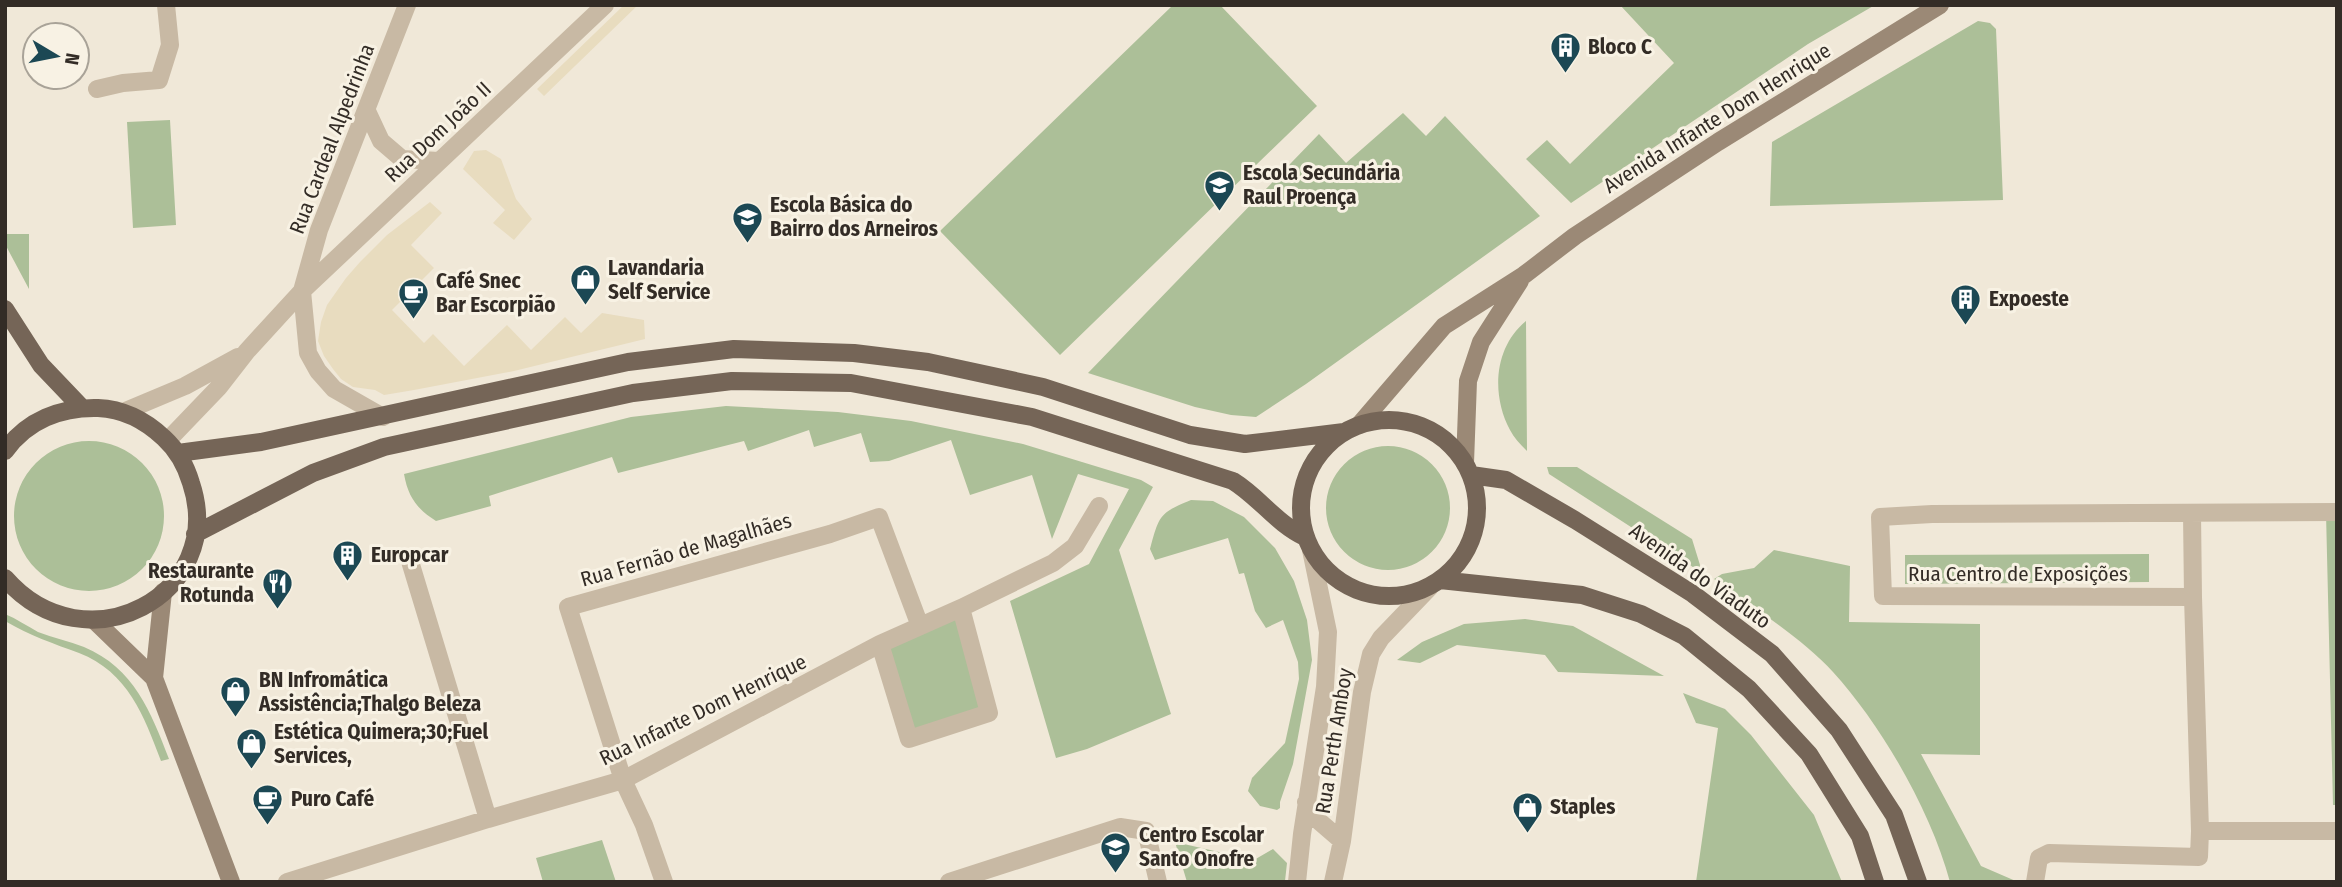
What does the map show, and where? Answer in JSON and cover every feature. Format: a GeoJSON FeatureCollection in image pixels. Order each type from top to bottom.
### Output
{"type":"FeatureCollection","features":[{"type":"Feature","properties":{"kind":"main road","name":"Avenida Infante Dom Henrique"},"geometry":{"type":"LineString","coordinates":[[1352,428],[1444,326],[1524,275],[1583,231],[1718,142],[1940,5]]}},
{"type":"Feature","properties":{"kind":"main road","name":"Avenida Infante Dom Henrique"},"geometry":{"type":"LineString","coordinates":[[1468,469],[1468,381],[1481,342],[1524,275]]}},
{"type":"Feature","properties":{"kind":"main road"},"geometry":{"type":"LineString","coordinates":[[5,309],[41,365],[82,408]]}},
{"type":"Feature","properties":{"kind":"main road"},"geometry":{"type":"LineString","coordinates":[[174,448],[261,442],[628,362],[734,349],[854,353],[928,362],[1043,387],[1190,435],[1245,444],[1394,419],[1427,428],[1455,449],[1468,469],[1477,504],[1474,533],[1461,559],[1435,584],[1397,597],[1363,593],[1333,577],[1308,544],[1251,492],[1233,481],[1032,416],[851,383],[732,381],[633,393],[384,447],[313,473],[195,534]]}},
{"type":"Feature","properties":{"kind":"main road"},"geometry":{"type":"LineString","coordinates":[[5,578],[19,594],[54,615],[94,621],[115,618],[152,601],[180,572],[195,534],[197,513],[188,472],[174,448],[140,420],[123,412],[82,408],[49,415],[7,443]]}},
{"type":"Feature","properties":{"kind":"main road"},"geometry":{"type":"LineString","coordinates":[[1308,544],[1301,520],[1303,486],[1318,455],[1330,442],[1352,428]]}},
{"type":"Feature","properties":{"kind":"main road","name":"Avenida do Viaduto"},"geometry":{"type":"LineString","coordinates":[[1468,469],[1506,480],[1575,520],[1692,594],[1772,654],[1839,730],[1894,816],[1918,882]]}},
{"type":"Feature","properties":{"kind":"main road"},"geometry":{"type":"LineString","coordinates":[[1435,584],[1582,595],[1641,614],[1684,636],[1749,689],[1809,754],[1860,836],[1875,882]]}},
{"type":"Feature","properties":{"kind":"main road"},"geometry":{"type":"LineString","coordinates":[[154,678],[163,592]]}},
{"type":"Feature","properties":{"kind":"main road"},"geometry":{"type":"LineString","coordinates":[[94,621],[154,678],[231,882]]}},
{"type":"Feature","properties":{"kind":"street"},"geometry":{"type":"LineString","coordinates":[[97,89],[123,83],[159,80],[170,45],[166,5]]}},
{"type":"Feature","properties":{"kind":"street","name":"Rua Cardeal Alpedrinha"},"geometry":{"type":"LineString","coordinates":[[302,291],[319,230],[407,5]]}},
{"type":"Feature","properties":{"kind":"street","name":"Rua Dom João II"},"geometry":{"type":"LineString","coordinates":[[247,351],[302,291],[605,5]]}},
{"type":"Feature","properties":{"kind":"street"},"geometry":{"type":"LineString","coordinates":[[367,111],[381,141],[402,159],[439,160]]}},
{"type":"Feature","properties":{"kind":"street"},"geometry":{"type":"LineString","coordinates":[[302,291],[308,353],[318,372],[334,389],[383,417]]}},
{"type":"Feature","properties":{"kind":"street"},"geometry":{"type":"LineString","coordinates":[[123,412],[184,386],[247,351]]}},
{"type":"Feature","properties":{"kind":"street"},"geometry":{"type":"LineString","coordinates":[[174,448],[171,438],[219,387],[247,351]]}},
{"type":"Feature","properties":{"kind":"street","name":"Rua Infante Dom Henrique"},"geometry":{"type":"LineString","coordinates":[[286,882],[623,780],[880,644],[1053,563],[1075,546],[1099,506]]}},
{"type":"Feature","properties":{"kind":"street","name":"Rua Centro de Exposições"},"geometry":{"type":"LineString","coordinates":[[2193,597],[1883,596],[1880,517],[2337,512]]}},
{"type":"Feature","properties":{"kind":"street"},"geometry":{"type":"LineString","coordinates":[[2035,882],[2039,858],[2049,853],[2199,857],[2192,513]]}},
{"type":"Feature","properties":{"kind":"street","name":"Rua Fernão de Magalhães"},"geometry":{"type":"LineString","coordinates":[[623,780],[568,607],[830,534],[879,517],[920,626]]}},
{"type":"Feature","properties":{"kind":"street"},"geometry":{"type":"LineString","coordinates":[[1297,882],[1306,802],[1325,687],[1328,632],[1308,544]]}},
{"type":"Feature","properties":{"kind":"street"},"geometry":{"type":"LineString","coordinates":[[409,558],[488,819]]}},
{"type":"Feature","properties":{"kind":"street","name":"Rua Perth Amboy"},"geometry":{"type":"LineString","coordinates":[[1333,882],[1342,841],[1362,692],[1371,654],[1381,638],[1435,584]]}},
{"type":"Feature","properties":{"kind":"street"},"geometry":{"type":"LineString","coordinates":[[880,644],[909,739],[989,713],[961,608]]}},
{"type":"Feature","properties":{"kind":"street"},"geometry":{"type":"LineString","coordinates":[[623,780],[644,825],[664,882]]}},
{"type":"Feature","properties":{"kind":"street"},"geometry":{"type":"LineString","coordinates":[[1306,802],[1313,816],[1342,841]]}},
{"type":"Feature","properties":{"kind":"street"},"geometry":{"type":"LineString","coordinates":[[949,882],[1120,827],[1146,831],[1158,882]]}},
{"type":"Feature","properties":{"kind":"street"},"geometry":{"type":"LineString","coordinates":[[2200,831],[2337,831]]}},
{"type":"Feature","properties":{"kind":"green space"},"geometry":{"type":"Polygon","coordinates":[[[1173,5],[1220,5],[1317,106],[1060,355],[940,231],[1173,5]]]}},
{"type":"Feature","properties":{"kind":"green space"},"geometry":{"type":"Polygon","coordinates":[[[1620,5],[1875,5],[1808,44],[1571,203],[1526,159],[1547,140],[1570,164],[1674,63],[1620,5]]]}},
{"type":"Feature","properties":{"kind":"green space"},"geometry":{"type":"Polygon","coordinates":[[[1978,21],[1990,23],[1996,29],[2003,200],[1770,206],[1772,142],[1978,21]]]}},
{"type":"Feature","properties":{"kind":"green space"},"geometry":{"type":"Polygon","coordinates":[[[1403,113],[1426,136],[1445,116],[1540,216],[1256,417],[1195,407],[1088,373],[1319,134],[1346,163],[1403,113]]]}},
{"type":"Feature","properties":{"kind":"green space"},"geometry":{"type":"Polygon","coordinates":[[[170,120],[176,225],[133,228],[127,122],[170,120]]]}},
{"type":"Feature","properties":{"kind":"green space"},"geometry":{"type":"Polygon","coordinates":[[[5,234],[29,234],[29,289],[5,244],[5,234]]]}},
{"type":"Feature","properties":{"kind":"green space"},"geometry":{"type":"Polygon","coordinates":[[[1526,321],[1527,451],[1510,430],[1500,402],[1498,387],[1507,344],[1526,321]]]}},
{"type":"Feature","properties":{"kind":"green space"},"geometry":{"type":"Polygon","coordinates":[[[726,406],[838,412],[911,421],[1023,444],[1141,480],[1153,487],[1119,550],[1171,714],[1087,749],[1056,758],[1010,601],[1089,564],[1129,489],[1078,474],[1052,539],[1032,475],[970,495],[951,440],[889,461],[870,462],[861,433],[814,447],[809,430],[748,451],[744,441],[618,473],[612,457],[489,496],[491,506],[436,521],[414,502],[404,474],[631,417],[726,406]]]}},
{"type":"Feature","properties":{"kind":"green space"},"geometry":{"type":"Polygon","coordinates":[[[89,441],[118,446],[142,463],[159,487],[164,516],[159,545],[142,569],[118,586],[89,591],[60,586],[36,569],[19,545],[14,516],[19,487],[36,463],[60,446],[89,441]]]}},
{"type":"Feature","properties":{"kind":"green space"},"geometry":{"type":"Polygon","coordinates":[[[1388,446],[1412,451],[1432,464],[1445,484],[1450,508],[1445,532],[1432,552],[1412,565],[1388,570],[1364,565],[1344,552],[1331,532],[1326,508],[1331,484],[1344,464],[1364,451],[1388,446]]]}},
{"type":"Feature","properties":{"kind":"green space"},"geometry":{"type":"Polygon","coordinates":[[[1547,467],[1577,467],[1692,539],[1700,565],[1699,571],[1549,474],[1547,467]]]}},
{"type":"Feature","properties":{"kind":"green space"},"geometry":{"type":"Polygon","coordinates":[[[1191,500],[1213,501],[1244,517],[1275,548],[1294,581],[1307,620],[1312,660],[1293,764],[1280,808],[1277,810],[1260,806],[1248,791],[1252,778],[1285,743],[1299,679],[1298,662],[1283,620],[1266,628],[1255,611],[1244,573],[1239,574],[1228,538],[1155,560],[1150,549],[1158,522],[1172,508],[1191,500]]]}},
{"type":"Feature","properties":{"kind":"green space"},"geometry":{"type":"Polygon","coordinates":[[[2337,512],[2337,805],[2333,805],[2326,513],[2337,512]]]}},
{"type":"Feature","properties":{"kind":"green space"},"geometry":{"type":"Polygon","coordinates":[[[1774,550],[1850,566],[1849,622],[1980,624],[1980,755],[1921,754],[1981,866],[2018,882],[1950,882],[1942,855],[1918,799],[1887,743],[1851,694],[1807,647],[1714,579],[1722,574],[1754,568],[1774,550]]]}},
{"type":"Feature","properties":{"kind":"green space"},"geometry":{"type":"Polygon","coordinates":[[[2149,554],[2149,582],[1905,584],[1905,555],[2149,554]]]}},
{"type":"Feature","properties":{"kind":"green space"},"geometry":{"type":"Polygon","coordinates":[[[961,608],[989,713],[909,739],[880,644],[961,608]]]}},
{"type":"Feature","properties":{"kind":"green space"},"geometry":{"type":"Polygon","coordinates":[[[5,614],[38,632],[84,647],[116,667],[139,693],[169,759],[161,761],[141,712],[122,684],[110,672],[96,661],[14,626],[5,621],[5,614]]]}},
{"type":"Feature","properties":{"kind":"green space"},"geometry":{"type":"Polygon","coordinates":[[[1525,619],[1573,626],[1664,676],[1558,672],[1545,655],[1457,645],[1420,663],[1397,660],[1422,642],[1464,624],[1525,619]]]}},
{"type":"Feature","properties":{"kind":"green space"},"geometry":{"type":"Polygon","coordinates":[[[1683,693],[1725,709],[1751,735],[1814,815],[1842,882],[1696,882],[1718,728],[1696,723],[1683,693]]]}},
{"type":"Feature","properties":{"kind":"green space"},"geometry":{"type":"Polygon","coordinates":[[[602,840],[616,882],[543,882],[536,858],[602,840]]]}},
{"type":"Feature","properties":{"kind":"green space"},"geometry":{"type":"Polygon","coordinates":[[[1175,842],[1254,860],[1273,849],[1287,863],[1285,881],[1187,882],[1175,842]]]}},
{"type":"Feature","properties":{"kind":"shaded area"},"geometry":{"type":"Polygon","coordinates":[[[624,5],[638,5],[544,96],[537,89],[624,5]]]}},
{"type":"Feature","properties":{"kind":"shaded area"},"geometry":{"type":"Polygon","coordinates":[[[486,150],[501,159],[516,199],[532,219],[514,240],[493,223],[505,210],[463,169],[474,151],[486,150]]]}},
{"type":"Feature","properties":{"kind":"shaded area"},"geometry":{"type":"Polygon","coordinates":[[[430,202],[442,213],[411,245],[434,268],[392,310],[424,343],[433,334],[464,366],[507,325],[531,350],[565,317],[581,333],[602,313],[644,320],[645,339],[514,371],[384,395],[375,390],[353,387],[333,369],[318,341],[327,305],[346,278],[387,235],[430,202]]]}},
{"type":"Feature","properties":{"kind":"place","name":"Bloco C"},"geometry":{"type":"Point","coordinates":[1565,74]}},
{"type":"Feature","properties":{"kind":"place","name":"Escola Secundária Raul Proença"},"geometry":{"type":"Point","coordinates":[1220,212]}},
{"type":"Feature","properties":{"kind":"place","name":"Escola Básica do Bairro dos Arneiros"},"geometry":{"type":"Point","coordinates":[747,244]}},
{"type":"Feature","properties":{"kind":"place","name":"Lavandaria Self Service"},"geometry":{"type":"Point","coordinates":[585,307]}},
{"type":"Feature","properties":{"kind":"place","name":"Café Snec Bar Escorpião"},"geometry":{"type":"Point","coordinates":[413,320]}},
{"type":"Feature","properties":{"kind":"place","name":"Expoeste"},"geometry":{"type":"Point","coordinates":[1966,326]}},
{"type":"Feature","properties":{"kind":"place","name":"Europcar"},"geometry":{"type":"Point","coordinates":[348,582]}},
{"type":"Feature","properties":{"kind":"place","name":"Restaurante Rotunda"},"geometry":{"type":"Point","coordinates":[277,610]}},
{"type":"Feature","properties":{"kind":"place","name":"BN Infromática Assistência;Thalgo Beleza"},"geometry":{"type":"Point","coordinates":[236,719]}},
{"type":"Feature","properties":{"kind":"place","name":"Estética Quimera;30;Fuel Services,"},"geometry":{"type":"Point","coordinates":[251,771]}},
{"type":"Feature","properties":{"kind":"place","name":"Puro Café"},"geometry":{"type":"Point","coordinates":[268,826]}},
{"type":"Feature","properties":{"kind":"place","name":"Staples"},"geometry":{"type":"Point","coordinates":[1527,834]}},
{"type":"Feature","properties":{"kind":"place","name":"Centro Escolar Santo Onofre"},"geometry":{"type":"Point","coordinates":[1116,874]}}]}
